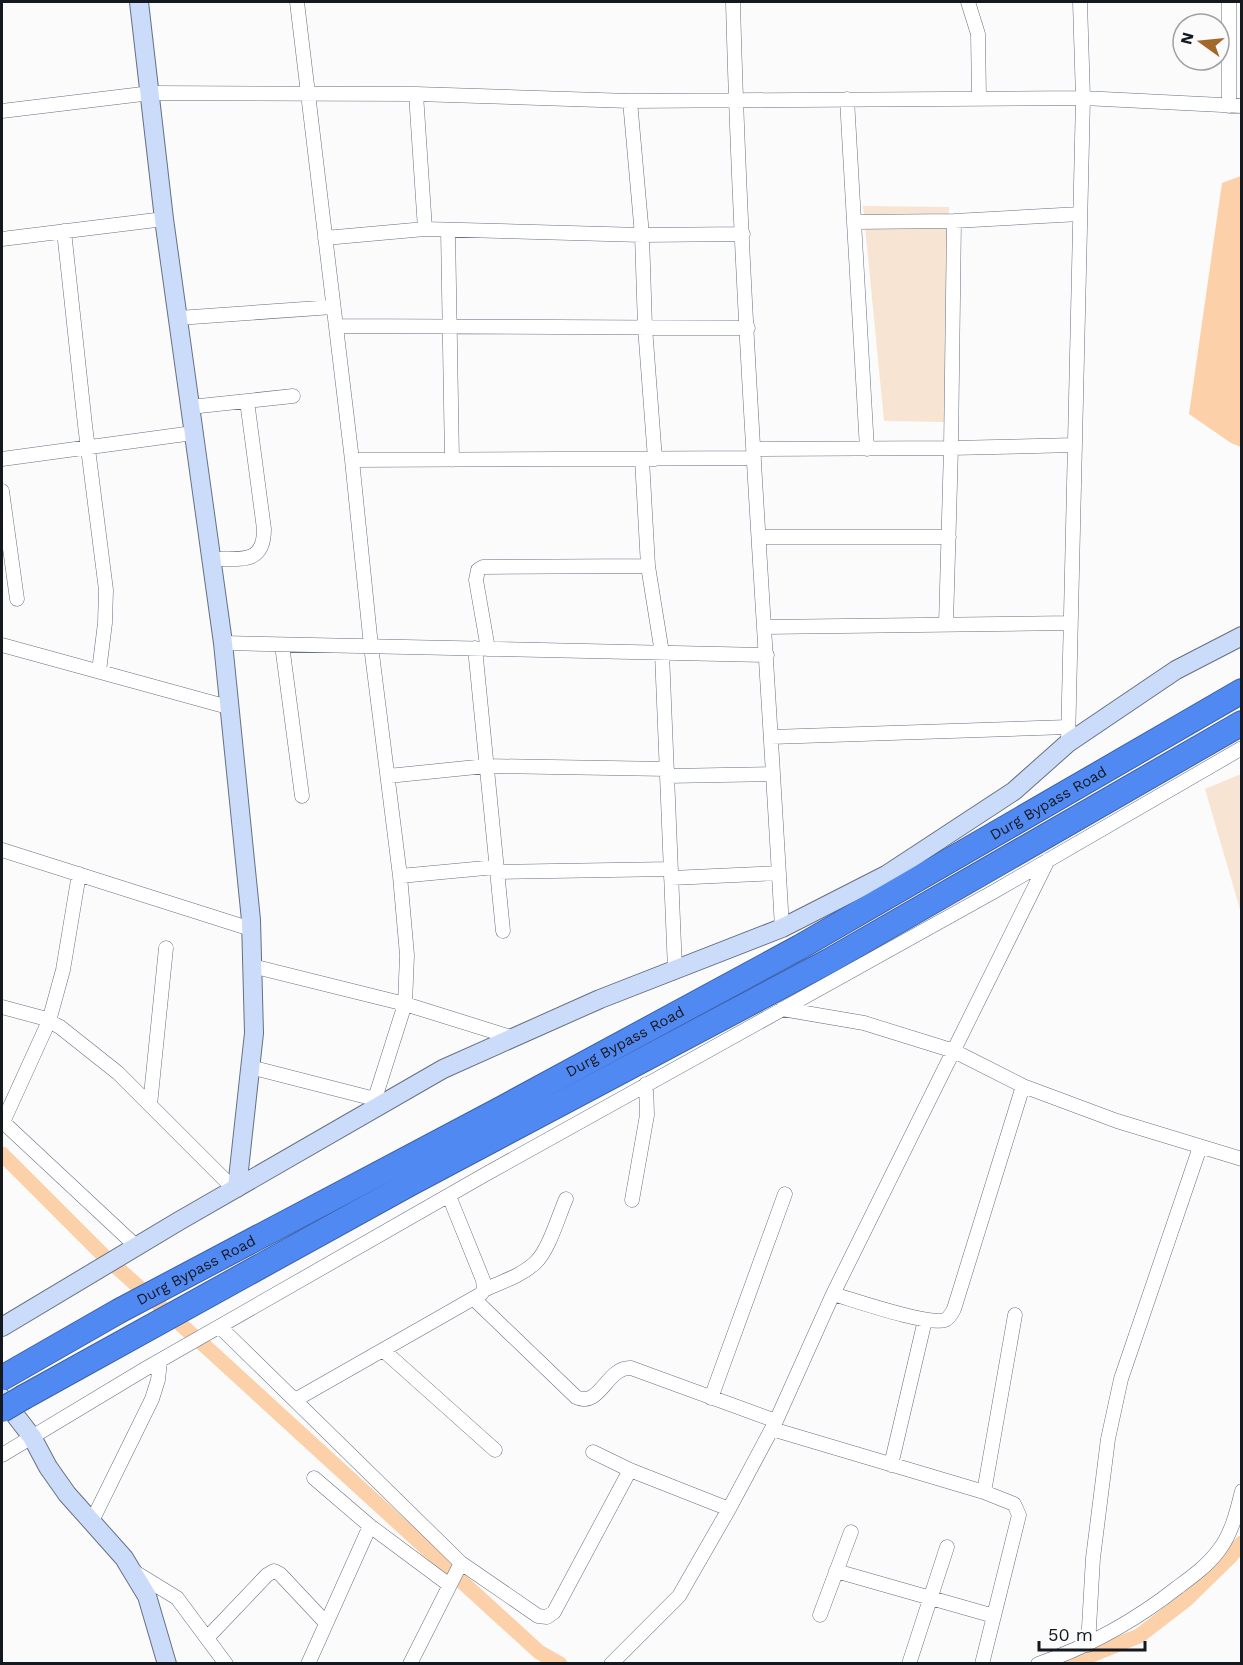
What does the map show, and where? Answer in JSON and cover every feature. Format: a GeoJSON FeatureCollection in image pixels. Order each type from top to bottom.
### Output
{"type":"FeatureCollection","features":[{"type":"Feature","properties":{"kind":"highway","name":"Durg Bypass Road"},"geometry":{"type":"LineString","coordinates":[[6,1375],[119,1311],[499,1110],[800,947],[1242,691]]}},
{"type":"Feature","properties":{"kind":"highway","name":"Durg Bypass Road"},"geometry":{"type":"LineString","coordinates":[[2,1410],[13,1398],[142,1331],[411,1183],[829,961],[1242,723]]}},
{"type":"Feature","properties":{"kind":"street"},"geometry":{"type":"LineString","coordinates":[[139,2],[164,219],[223,643],[251,929],[254,1033],[236,1188]]}},
{"type":"Feature","properties":{"kind":"street"},"geometry":{"type":"LineString","coordinates":[[297,2],[371,646],[400,876],[407,955],[405,1004],[373,1105]]}},
{"type":"Feature","properties":{"kind":"street"},"geometry":{"type":"LineString","coordinates":[[733,2],[754,454],[782,928]]}},
{"type":"Feature","properties":{"kind":"street"},"geometry":{"type":"LineString","coordinates":[[968,2],[978,34],[979,98]]}},
{"type":"Feature","properties":{"kind":"street"},"geometry":{"type":"LineString","coordinates":[[1068,735],[1083,98],[1080,2]]}},
{"type":"Feature","properties":{"kind":"street"},"geometry":{"type":"LineString","coordinates":[[2,111],[151,93],[416,94],[630,101],[1083,98],[1235,106],[1229,2]]}},
{"type":"Feature","properties":{"kind":"street"},"geometry":{"type":"LineString","coordinates":[[416,94],[425,230]]}},
{"type":"Feature","properties":{"kind":"street"},"geometry":{"type":"LineString","coordinates":[[847,99],[867,449]]}},
{"type":"Feature","properties":{"kind":"street"},"geometry":{"type":"LineString","coordinates":[[630,101],[642,235],[648,459],[648,566],[662,652],[675,970]]}},
{"type":"Feature","properties":{"kind":"street"},"geometry":{"type":"LineString","coordinates":[[854,222],[954,221],[1080,214]]}},
{"type":"Feature","properties":{"kind":"street"},"geometry":{"type":"LineString","coordinates":[[2,239],[164,219]]}},
{"type":"Feature","properties":{"kind":"street"},"geometry":{"type":"LineString","coordinates":[[946,624],[954,221]]}},
{"type":"Feature","properties":{"kind":"street"},"geometry":{"type":"LineString","coordinates":[[325,238],[425,230],[642,235],[743,234]]}},
{"type":"Feature","properties":{"kind":"street"},"geometry":{"type":"LineString","coordinates":[[448,230],[452,460]]}},
{"type":"Feature","properties":{"kind":"street"},"geometry":{"type":"LineString","coordinates":[[64,231],[106,590],[99,671]]}},
{"type":"Feature","properties":{"kind":"street"},"geometry":{"type":"LineString","coordinates":[[178,318],[333,307]]}},
{"type":"Feature","properties":{"kind":"street"},"geometry":{"type":"LineString","coordinates":[[336,326],[748,328]]}},
{"type":"Feature","properties":{"kind":"street"},"geometry":{"type":"LineString","coordinates":[[190,407],[293,396]]}},
{"type":"Feature","properties":{"kind":"street"},"geometry":{"type":"LineString","coordinates":[[211,560],[253,557],[259,553],[264,543],[247,401]]}},
{"type":"Feature","properties":{"kind":"street"},"geometry":{"type":"LineString","coordinates":[[2,459],[194,433]]}},
{"type":"Feature","properties":{"kind":"street"},"geometry":{"type":"LineString","coordinates":[[351,460],[648,459],[867,449],[1075,445]]}},
{"type":"Feature","properties":{"kind":"street"},"geometry":{"type":"LineString","coordinates":[[2,491],[7,564],[17,599]]}},
{"type":"Feature","properties":{"kind":"street"},"geometry":{"type":"LineString","coordinates":[[759,537],[949,537]]}},
{"type":"Feature","properties":{"kind":"street"},"geometry":{"type":"LineString","coordinates":[[503,931],[486,766],[476,580],[478,570],[483,567],[648,566]]}},
{"type":"Feature","properties":{"kind":"street"},"geometry":{"type":"LineString","coordinates":[[765,627],[1070,623]]}},
{"type":"Feature","properties":{"kind":"street"},"geometry":{"type":"LineString","coordinates":[[2,1327],[373,1105],[443,1069],[600,999],[782,928],[885,875],[1014,790],[1068,735],[1176,670],[1242,636]]}},
{"type":"Feature","properties":{"kind":"street"},"geometry":{"type":"LineString","coordinates":[[223,643],[767,655]]}},
{"type":"Feature","properties":{"kind":"street"},"geometry":{"type":"LineString","coordinates":[[2,645],[228,707]]}},
{"type":"Feature","properties":{"kind":"street"},"geometry":{"type":"LineString","coordinates":[[282,645],[302,796]]}},
{"type":"Feature","properties":{"kind":"street"},"geometry":{"type":"LineString","coordinates":[[771,737],[1068,735]]}},
{"type":"Feature","properties":{"kind":"street"},"geometry":{"type":"LineString","coordinates":[[2,1455],[160,1360],[646,1084],[995,891],[1242,748]]}},
{"type":"Feature","properties":{"kind":"street"},"geometry":{"type":"LineString","coordinates":[[388,776],[486,766],[667,773],[773,774]]}},
{"type":"Feature","properties":{"kind":"street"},"geometry":{"type":"LineString","coordinates":[[2,850],[251,929]]}},
{"type":"Feature","properties":{"kind":"street"},"geometry":{"type":"LineString","coordinates":[[611,1664],[679,1596],[729,1509],[774,1425],[833,1294],[1048,860]]}},
{"type":"Feature","properties":{"kind":"street"},"geometry":{"type":"LineString","coordinates":[[400,876],[497,869],[779,873]]}},
{"type":"Feature","properties":{"kind":"street"},"geometry":{"type":"LineString","coordinates":[[79,874],[63,970],[49,1021],[2,1122],[137,1247]]}},
{"type":"Feature","properties":{"kind":"street"},"geometry":{"type":"LineString","coordinates":[[150,1105],[166,948]]}},
{"type":"Feature","properties":{"kind":"street"},"geometry":{"type":"LineString","coordinates":[[252,966],[405,1004],[514,1038]]}},
{"type":"Feature","properties":{"kind":"street"},"geometry":{"type":"LineString","coordinates":[[2,1007],[49,1021],[60,1027],[118,1073],[236,1188]]}},
{"type":"Feature","properties":{"kind":"street"},"geometry":{"type":"LineString","coordinates":[[782,1009],[864,1023],[954,1051],[1023,1086],[1117,1121],[1242,1159]]}},
{"type":"Feature","properties":{"kind":"street"},"geometry":{"type":"LineString","coordinates":[[250,1067],[373,1105]]}},
{"type":"Feature","properties":{"kind":"street"},"geometry":{"type":"LineString","coordinates":[[632,1200],[647,1115],[646,1084]]}},
{"type":"Feature","properties":{"kind":"street"},"geometry":{"type":"LineString","coordinates":[[833,1294],[925,1320],[945,1319],[954,1309],[1023,1086]]}},
{"type":"Feature","properties":{"kind":"street"},"geometry":{"type":"LineString","coordinates":[[1088,1645],[1099,1498],[1108,1439],[1122,1379],[1200,1147]]}},
{"type":"Feature","properties":{"kind":"street"},"geometry":{"type":"LineString","coordinates":[[711,1398],[785,1194]]}},
{"type":"Feature","properties":{"kind":"street"},"geometry":{"type":"LineString","coordinates":[[449,1196],[483,1280],[479,1294]]}},
{"type":"Feature","properties":{"kind":"street"},"geometry":{"type":"LineString","coordinates":[[295,1400],[479,1294],[518,1275],[535,1263],[542,1254],[567,1199]]}},
{"type":"Feature","properties":{"kind":"street"},"geometry":{"type":"LineString","coordinates":[[479,1294],[576,1397],[582,1400],[592,1398],[611,1376],[624,1367],[631,1368],[774,1425],[891,1465],[984,1492],[1014,1504],[1019,1515],[982,1664]]}},
{"type":"Feature","properties":{"kind":"street"},"geometry":{"type":"LineString","coordinates":[[984,1492],[1015,1315]]}},
{"type":"Feature","properties":{"kind":"street"},"geometry":{"type":"LineString","coordinates":[[891,1465],[925,1320]]}},
{"type":"Feature","properties":{"kind":"street"},"geometry":{"type":"LineString","coordinates":[[220,1327],[461,1563],[543,1618],[551,1615],[630,1470]]}},
{"type":"Feature","properties":{"kind":"street"},"geometry":{"type":"LineString","coordinates":[[383,1350],[495,1450]]}},
{"type":"Feature","properties":{"kind":"street"},"geometry":{"type":"LineString","coordinates":[[91,1523],[152,1399],[160,1360]]}},
{"type":"Feature","properties":{"kind":"street"},"geometry":{"type":"LineString","coordinates":[[13,1398],[48,1467],[91,1523],[124,1558],[147,1596],[166,1664]]}},
{"type":"Feature","properties":{"kind":"street"},"geometry":{"type":"LineString","coordinates":[[594,1452],[630,1470],[729,1509]]}},
{"type":"Feature","properties":{"kind":"street"},"geometry":{"type":"LineString","coordinates":[[314,1478],[370,1527],[448,1584]]}},
{"type":"Feature","properties":{"kind":"street"},"geometry":{"type":"LineString","coordinates":[[1038,1664],[1088,1645],[1118,1629],[1201,1570],[1219,1551],[1227,1537],[1242,1491]]}},
{"type":"Feature","properties":{"kind":"street"},"geometry":{"type":"LineString","coordinates":[[308,1664],[370,1527]]}},
{"type":"Feature","properties":{"kind":"street"},"geometry":{"type":"LineString","coordinates":[[820,1615],[851,1532]]}},
{"type":"Feature","properties":{"kind":"street"},"geometry":{"type":"LineString","coordinates":[[909,1664],[947,1547]]}},
{"type":"Feature","properties":{"kind":"street"},"geometry":{"type":"LineString","coordinates":[[410,1664],[448,1584],[461,1563]]}},
{"type":"Feature","properties":{"kind":"street"},"geometry":{"type":"LineString","coordinates":[[131,1570],[177,1598],[226,1664]]}},
{"type":"Feature","properties":{"kind":"street"},"geometry":{"type":"LineString","coordinates":[[836,1571],[994,1616]]}},
{"type":"Feature","properties":{"kind":"street"},"geometry":{"type":"LineString","coordinates":[[207,1638],[267,1575],[274,1572],[280,1574],[326,1623]]}},
{"type":"Feature","properties":{"kind":"shaded area"},"geometry":{"type":"Polygon","coordinates":[[[1242,176],[1241,447],[1231,443],[1189,414],[1222,183],[1242,176]]]}},
{"type":"Feature","properties":{"kind":"shaded area"},"geometry":{"type":"Polygon","coordinates":[[[863,206],[949,207],[945,422],[884,421],[863,206]]]}},
{"type":"Feature","properties":{"kind":"shaded area"},"geometry":{"type":"Polygon","coordinates":[[[1241,774],[1241,913],[1205,789],[1241,774]]]}},
{"type":"Feature","properties":{"kind":"waterway"},"geometry":{"type":"LineString","coordinates":[[2,1154],[104,1256],[451,1571]]}},
{"type":"Feature","properties":{"kind":"waterway"},"geometry":{"type":"LineString","coordinates":[[1069,1664],[1139,1636],[1187,1599],[1242,1543]]}},
{"type":"Feature","properties":{"kind":"waterway"},"geometry":{"type":"LineString","coordinates":[[459,1579],[539,1652],[560,1664]]}}]}
